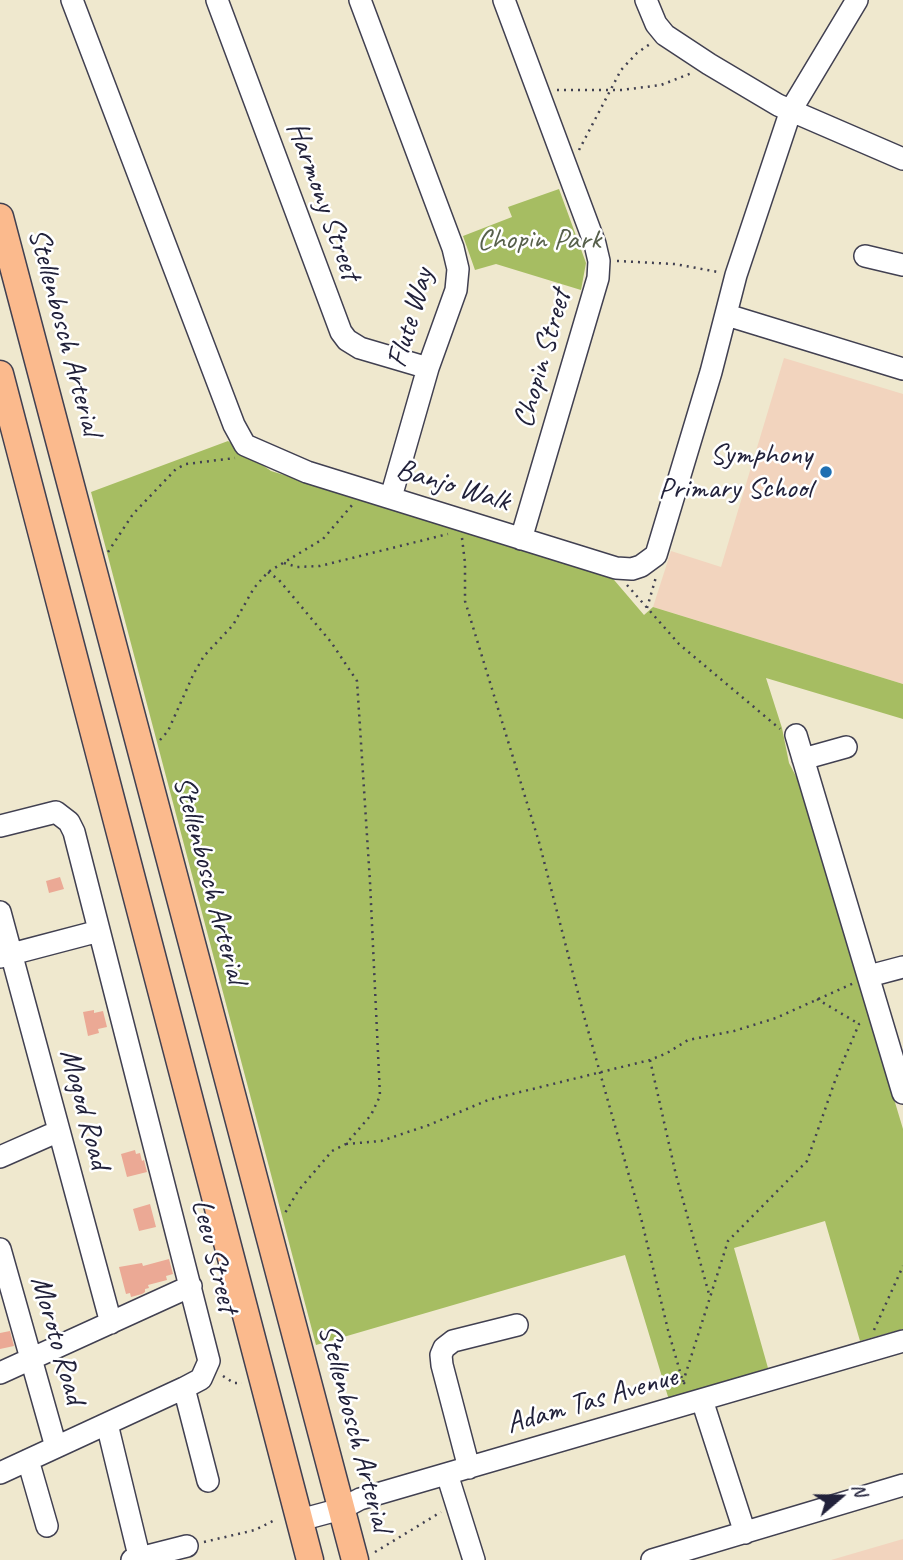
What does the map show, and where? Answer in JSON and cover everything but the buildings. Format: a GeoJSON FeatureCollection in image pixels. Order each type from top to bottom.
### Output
{"type":"FeatureCollection","features":[{"type":"Feature","properties":{"kind":"main road","name":"Stellenbosch Arterial"},"geometry":{"type":"LineString","coordinates":[[0,217],[341,1509],[360,1558]]}},
{"type":"Feature","properties":{"kind":"main road"},"geometry":{"type":"LineString","coordinates":[[0,374],[290,1519],[310,1560]]}},
{"type":"Feature","properties":{"kind":"street"},"geometry":{"type":"LineString","coordinates":[[72,0],[234,425],[245,445]]}},
{"type":"Feature","properties":{"kind":"street","name":"Harmony Street"},"geometry":{"type":"LineString","coordinates":[[217,0],[341,332],[347,340],[360,348],[428,368]]}},
{"type":"Feature","properties":{"kind":"street","name":"Flute Way"},"geometry":{"type":"LineString","coordinates":[[360,0],[453,248],[458,269],[456,290],[428,368],[391,497]]}},
{"type":"Feature","properties":{"kind":"street","name":"Chopin Street"},"geometry":{"type":"LineString","coordinates":[[504,0],[599,261],[597,278],[521,538]]}},
{"type":"Feature","properties":{"kind":"street"},"geometry":{"type":"LineString","coordinates":[[646,0],[656,24],[665,35],[709,64],[778,105],[903,159]]}},
{"type":"Feature","properties":{"kind":"street","name":"Banjo Walk"},"geometry":{"type":"LineString","coordinates":[[245,445],[307,472],[391,497],[464,526],[521,538],[616,568],[637,568],[656,555],[727,315],[736,275],[791,110],[857,0]]}},
{"type":"Feature","properties":{"kind":"street"},"geometry":{"type":"LineString","coordinates":[[865,256],[903,265]]}},
{"type":"Feature","properties":{"kind":"street"},"geometry":{"type":"LineString","coordinates":[[727,315],[903,369]]}},
{"type":"Feature","properties":{"kind":"street"},"geometry":{"type":"LineString","coordinates":[[789,733],[803,758],[903,1093]]}},
{"type":"Feature","properties":{"kind":"street"},"geometry":{"type":"LineString","coordinates":[[803,758],[846,747]]}},
{"type":"Feature","properties":{"kind":"street","name":"Leeu Street"},"geometry":{"type":"LineString","coordinates":[[0,826],[49,813],[62,815],[69,822],[191,1286],[208,1353],[208,1368]]}},
{"type":"Feature","properties":{"kind":"street","name":"Mogod Road"},"geometry":{"type":"LineString","coordinates":[[0,912],[6,956],[59,1131],[110,1323]]}},
{"type":"Feature","properties":{"kind":"street"},"geometry":{"type":"LineString","coordinates":[[6,956],[99,931]]}},
{"type":"Feature","properties":{"kind":"street"},"geometry":{"type":"LineString","coordinates":[[869,976],[903,967]]}},
{"type":"Feature","properties":{"kind":"street"},"geometry":{"type":"LineString","coordinates":[[0,1157],[59,1131]]}},
{"type":"Feature","properties":{"kind":"street","name":"Moroto Road"},"geometry":{"type":"LineString","coordinates":[[0,1249],[56,1447]]}},
{"type":"Feature","properties":{"kind":"street"},"geometry":{"type":"LineString","coordinates":[[0,1373],[191,1286]]}},
{"type":"Feature","properties":{"kind":"street"},"geometry":{"type":"LineString","coordinates":[[469,1468],[442,1365],[444,1348],[453,1341],[517,1325]]}},
{"type":"Feature","properties":{"kind":"street","name":"Adam Tas Avenue"},"geometry":{"type":"LineString","coordinates":[[290,1519],[341,1509],[360,1499],[903,1341]]}},
{"type":"Feature","properties":{"kind":"street"},"geometry":{"type":"LineString","coordinates":[[0,1474],[184,1388],[201,1378],[208,1368]]}},
{"type":"Feature","properties":{"kind":"street"},"geometry":{"type":"LineString","coordinates":[[184,1388],[208,1481]]}},
{"type":"Feature","properties":{"kind":"street"},"geometry":{"type":"LineString","coordinates":[[702,1400],[745,1533]]}},
{"type":"Feature","properties":{"kind":"street"},"geometry":{"type":"LineString","coordinates":[[107,1424],[137,1559],[187,1546]]}},
{"type":"Feature","properties":{"kind":"street"},"geometry":{"type":"LineString","coordinates":[[28,1460],[47,1526]]}},
{"type":"Feature","properties":{"kind":"street"},"geometry":{"type":"LineString","coordinates":[[447,1474],[474,1560]]}},
{"type":"Feature","properties":{"kind":"street"},"geometry":{"type":"LineString","coordinates":[[652,1560],[903,1485]]}},
{"type":"Feature","properties":{"kind":"path"},"geometry":{"type":"LineString","coordinates":[[565,164],[575,160],[621,70],[637,53],[665,35]]}},
{"type":"Feature","properties":{"kind":"path"},"geometry":{"type":"LineString","coordinates":[[537,88],[610,90],[661,85],[709,64]]}},
{"type":"Feature","properties":{"kind":"path"},"geometry":{"type":"LineString","coordinates":[[616,261],[675,264],[728,272]]}},
{"type":"Feature","properties":{"kind":"path"},"geometry":{"type":"LineString","coordinates":[[106,555],[116,544],[133,514],[176,469],[186,464],[239,457],[245,445]]}},
{"type":"Feature","properties":{"kind":"path"},"geometry":{"type":"LineString","coordinates":[[157,746],[168,731],[204,656],[233,625],[254,588],[268,572],[323,539],[358,499],[360,488]]}},
{"type":"Feature","properties":{"kind":"path"},"geometry":{"type":"LineString","coordinates":[[284,563],[297,567],[320,566],[464,526],[465,601],[539,842],[683,1382],[702,1400]]}},
{"type":"Feature","properties":{"kind":"path"},"geometry":{"type":"LineString","coordinates":[[268,572],[279,580],[331,642],[357,681],[380,1096],[371,1115],[346,1144]]}},
{"type":"Feature","properties":{"kind":"path"},"geometry":{"type":"LineString","coordinates":[[647,608],[657,574]]}},
{"type":"Feature","properties":{"kind":"path"},"geometry":{"type":"LineString","coordinates":[[620,577],[679,644],[789,733]]}},
{"type":"Feature","properties":{"kind":"path"},"geometry":{"type":"LineString","coordinates":[[282,1217],[298,1191],[332,1150],[346,1144],[381,1141],[429,1125],[488,1100],[601,1073],[667,1053],[688,1040],[766,1022],[869,976]]}},
{"type":"Feature","properties":{"kind":"path"},"geometry":{"type":"LineString","coordinates":[[817,999],[859,1024]]}},
{"type":"Feature","properties":{"kind":"path"},"geometry":{"type":"LineString","coordinates":[[683,1382],[728,1241],[807,1161],[836,1078],[859,1024],[880,1014]]}},
{"type":"Feature","properties":{"kind":"path"},"geometry":{"type":"LineString","coordinates":[[650,1059],[676,1175],[710,1296]]}},
{"type":"Feature","properties":{"kind":"path"},"geometry":{"type":"LineString","coordinates":[[864,1353],[903,1266]]}},
{"type":"Feature","properties":{"kind":"path"},"geometry":{"type":"LineString","coordinates":[[208,1368],[234,1383],[246,1384]]}},
{"type":"Feature","properties":{"kind":"path"},"geometry":{"type":"LineString","coordinates":[[360,1558],[444,1509],[456,1498]]}},
{"type":"Feature","properties":{"kind":"path"},"geometry":{"type":"LineString","coordinates":[[187,1546],[290,1519]]}},
{"type":"Feature","properties":{"kind":"shaded area","name":"Symphony Primary School"},"geometry":{"type":"Polygon","coordinates":[[[784,358],[903,394],[903,684],[653,607],[671,551],[721,567],[784,358]]]}},
{"type":"Feature","properties":{"kind":"shaded area"},"geometry":{"type":"Polygon","coordinates":[[[903,1539],[903,1560],[831,1560],[903,1539]]]}},
{"type":"Feature","properties":{"kind":"green space","name":"Chopin Park"},"geometry":{"type":"Polygon","coordinates":[[[559,189],[586,263],[581,290],[496,264],[475,270],[463,236],[512,217],[508,207],[559,189]]]}},
{"type":"Feature","properties":{"kind":"green space"},"geometry":{"type":"Polygon","coordinates":[[[228,441],[271,471],[609,574],[644,615],[653,607],[903,684],[903,719],[766,678],[782,728],[789,763],[799,782],[903,1129],[903,1329],[860,1341],[825,1221],[734,1248],[768,1368],[669,1400],[625,1255],[316,1345],[91,492],[228,441]]]}},
{"type":"Feature","properties":{"kind":"place","name":"Symphony Primary School"},"geometry":{"type":"Point","coordinates":[826,472]}}]}
